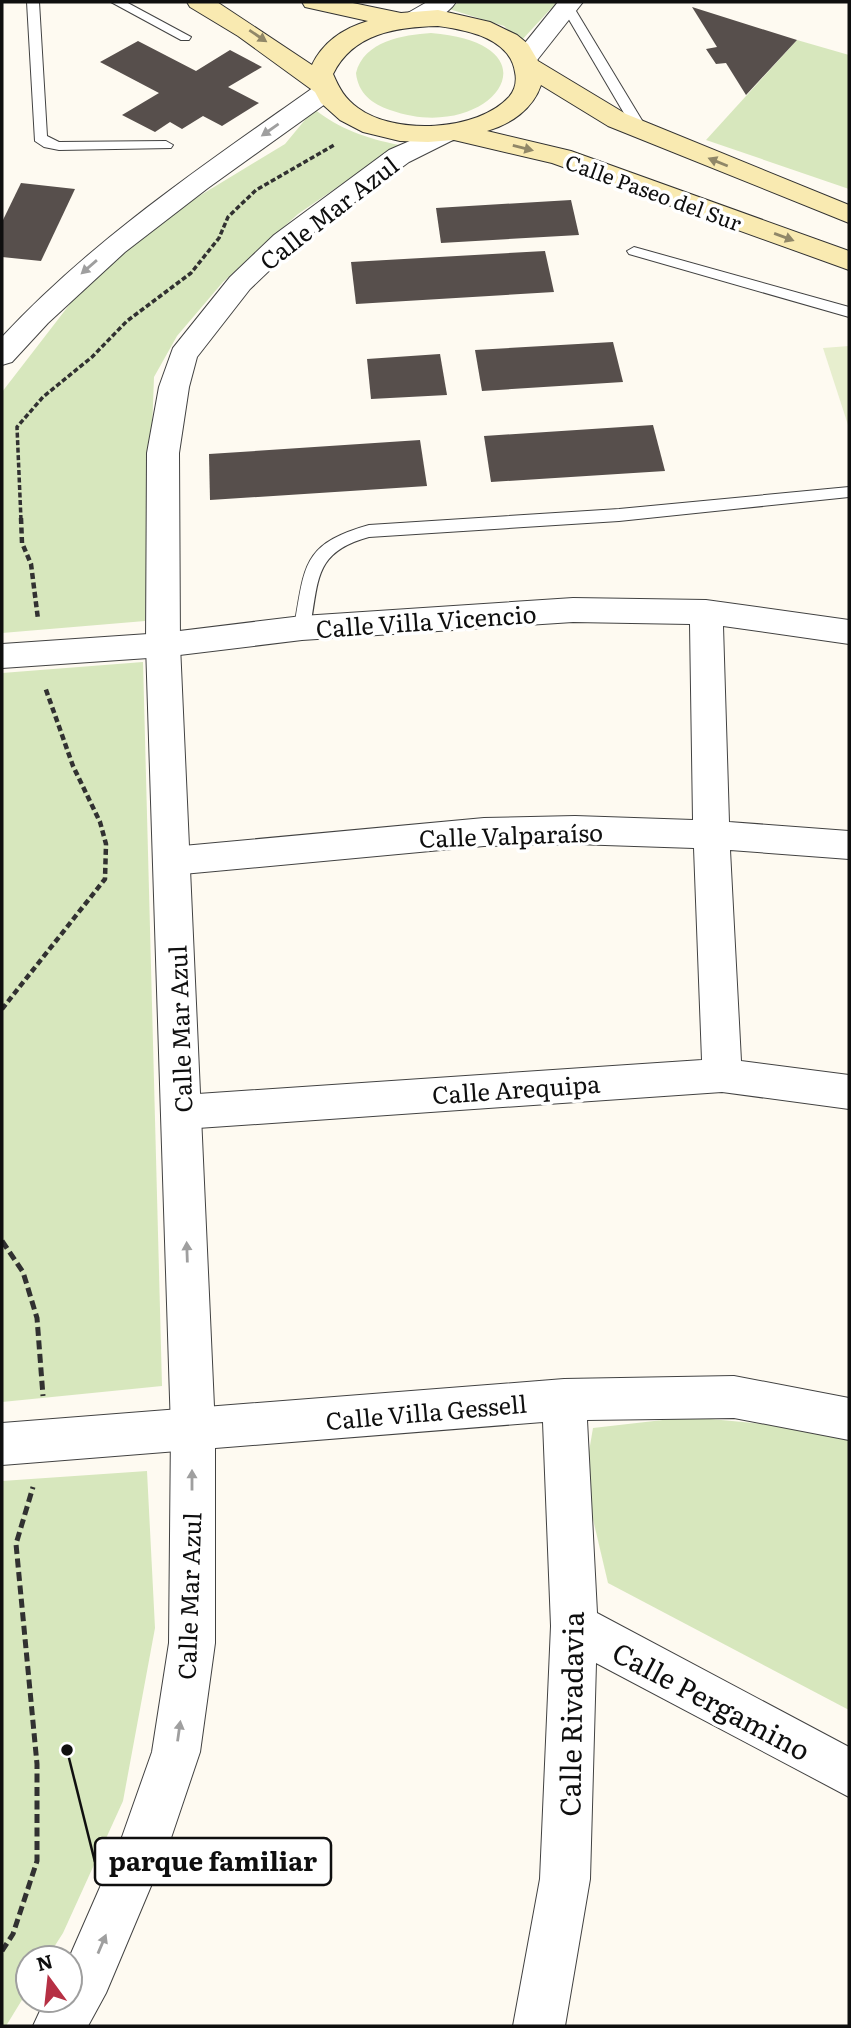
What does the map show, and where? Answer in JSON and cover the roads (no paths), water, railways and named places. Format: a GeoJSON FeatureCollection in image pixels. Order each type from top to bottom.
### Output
{"type":"FeatureCollection","features":[{"type":"Feature","properties":{"kind":"main road"},"geometry":{"type":"LineString","coordinates":[[199,2],[268,43],[325,88],[345,111],[364,123],[402,132],[450,133],[484,125],[506,114],[522,99],[529,83],[527,62],[511,42],[488,30],[460,21],[407,20],[314,2]]}},
{"type":"Feature","properties":{"kind":"main road"},"geometry":{"type":"LineString","coordinates":[[325,88],[320,74],[323,65],[347,39],[371,28],[407,20]]}},
{"type":"Feature","properties":{"kind":"main road","name":"Calle Paseo del Sur"},"geometry":{"type":"LineString","coordinates":[[527,62],[617,121],[849,215]]}},
{"type":"Feature","properties":{"kind":"main road","name":"Calle Paseo del Sur"},"geometry":{"type":"LineString","coordinates":[[450,133],[561,157],[849,261]]}},
{"type":"Feature","properties":{"kind":"street"},"geometry":{"type":"LineString","coordinates":[[407,20],[444,2]]}},
{"type":"Feature","properties":{"kind":"street"},"geometry":{"type":"LineString","coordinates":[[527,62],[569,4]]}},
{"type":"Feature","properties":{"kind":"street"},"geometry":{"type":"LineString","coordinates":[[2,355],[41,311],[86,270],[167,204],[325,88]]}},
{"type":"Feature","properties":{"kind":"street","name":"Calle Mar Azul"},"geometry":{"type":"LineString","coordinates":[[59,2026],[94,1963],[145,1841],[176,1752],[192,1643],[193,1429],[183,1112],[163,645],[163,453],[174,387],[183,355],[240,283],[284,241],[399,156],[450,133]]}},
{"type":"Feature","properties":{"kind":"street","name":"Calle Villa Vicencio"},"geometry":{"type":"LineString","coordinates":[[2,656],[163,645],[302,628],[573,610],[706,612],[849,632]]}},
{"type":"Feature","properties":{"kind":"street"},"geometry":{"type":"LineString","coordinates":[[706,612],[711,834],[722,1075]]}},
{"type":"Feature","properties":{"kind":"street","name":"Calle Valparaíso"},"geometry":{"type":"LineString","coordinates":[[172,861],[484,832],[609,830],[711,834],[849,845]]}},
{"type":"Feature","properties":{"kind":"street","name":"Calle Arequipa"},"geometry":{"type":"LineString","coordinates":[[183,1112],[722,1075],[849,1092]]}},
{"type":"Feature","properties":{"kind":"street","name":"Calle Villa Gessell"},"geometry":{"type":"LineString","coordinates":[[2,1444],[564,1400],[734,1397],[849,1419]]}},
{"type":"Feature","properties":{"kind":"street","name":"Calle Rivadavia"},"geometry":{"type":"LineString","coordinates":[[539,2026],[565,1879],[574,1626],[564,1400]]}},
{"type":"Feature","properties":{"kind":"street","name":"Calle Pergamino"},"geometry":{"type":"LineString","coordinates":[[574,1626],[849,1773]]}},
{"type":"Feature","properties":{"kind":"lane"},"geometry":{"type":"LineString","coordinates":[[33,2],[40,138],[48,144],[60,146],[166,145]]}},
{"type":"Feature","properties":{"kind":"lane"},"geometry":{"type":"LineString","coordinates":[[117,2],[185,37]]}},
{"type":"Feature","properties":{"kind":"lane"},"geometry":{"type":"LineString","coordinates":[[569,4],[642,132]]}},
{"type":"Feature","properties":{"kind":"lane"},"geometry":{"type":"LineString","coordinates":[[634,251],[849,312]]}},
{"type":"Feature","properties":{"kind":"lane"},"geometry":{"type":"LineString","coordinates":[[302,628],[316,561],[324,548],[369,531],[619,515],[849,492]]}},
{"type":"Feature","properties":{"kind":"place","name":"parque familiar"},"geometry":{"type":"Point","coordinates":[67,1750]}}]}
